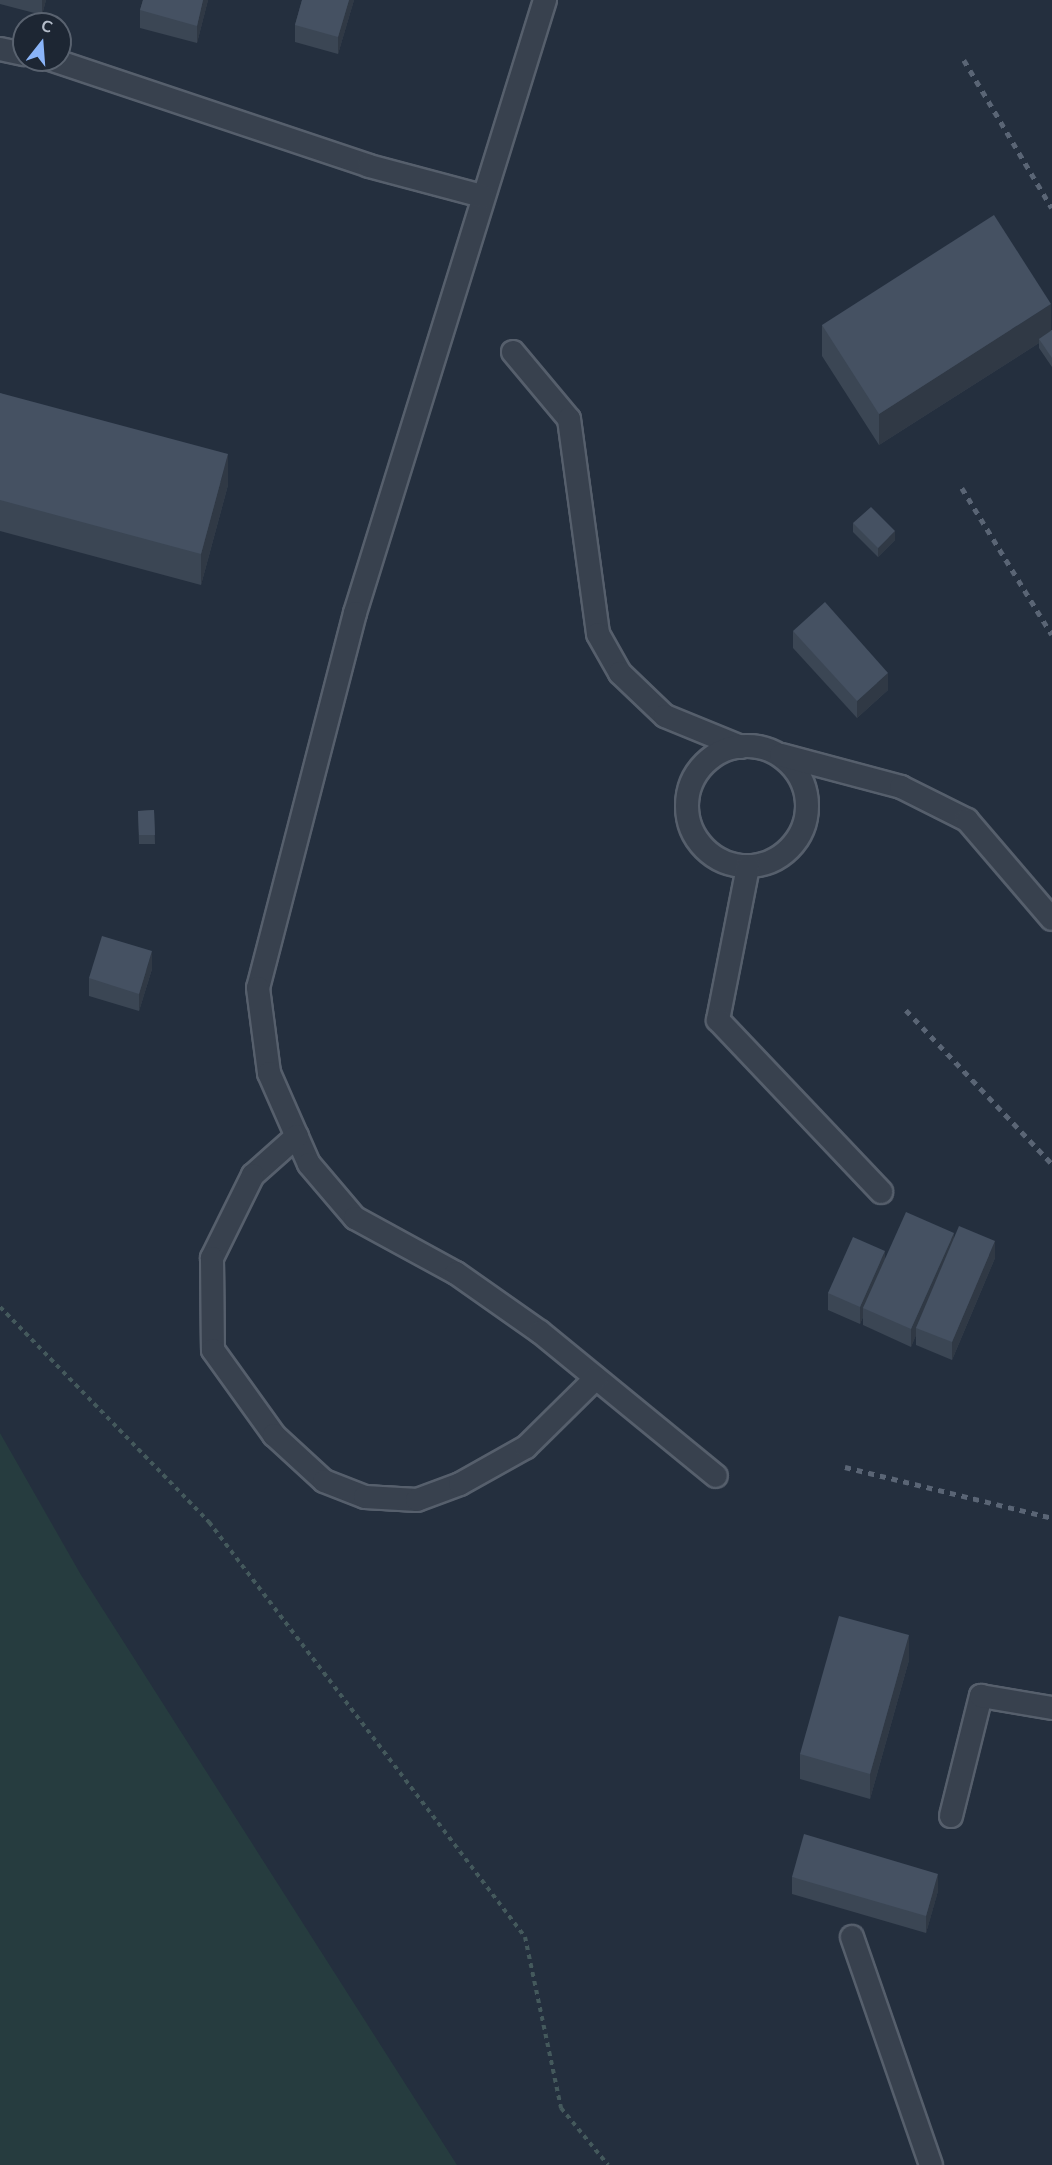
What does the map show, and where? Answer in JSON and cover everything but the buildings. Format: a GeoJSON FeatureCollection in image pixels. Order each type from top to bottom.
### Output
{"type":"FeatureCollection","features":[{"type":"Feature","properties":{"kind":"lane"},"geometry":{"type":"LineString","coordinates":[[545,0],[482,195],[355,613],[258,988],[269,1073],[309,1164],[355,1218],[456,1273],[540,1332],[716,1476]]}},
{"type":"Feature","properties":{"kind":"lane"},"geometry":{"type":"LineString","coordinates":[[72,66],[369,166],[482,195]]}},
{"type":"Feature","properties":{"kind":"lane"},"geometry":{"type":"LineString","coordinates":[[513,352],[569,419],[598,634],[620,673],[665,716],[741,747],[778,754],[901,787],[967,820],[1052,919]]}},
{"type":"Feature","properties":{"kind":"lane"},"geometry":{"type":"LineString","coordinates":[[741,747],[707,762],[694,778],[687,798],[688,819],[696,837],[710,853],[728,863],[748,867],[769,862],[786,852],[806,820],[802,783],[778,754]]}},
{"type":"Feature","properties":{"kind":"lane"},"geometry":{"type":"LineString","coordinates":[[748,867],[718,1020],[881,1192]]}},
{"type":"Feature","properties":{"kind":"lane"},"geometry":{"type":"LineString","coordinates":[[297,1136],[253,1175],[212,1258],[213,1350],[274,1435],[324,1481],[365,1497],[417,1500],[439,1492],[526,1447],[596,1377]]}},
{"type":"Feature","properties":{"kind":"lane"},"geometry":{"type":"LineString","coordinates":[[951,1816],[981,1696],[1052,1708]]}},
{"type":"Feature","properties":{"kind":"lane"},"geometry":{"type":"LineString","coordinates":[[852,1937],[931,2165]]}},
{"type":"Feature","properties":{"kind":"path"},"geometry":{"type":"LineString","coordinates":[[0,1307],[209,1522],[525,1937],[561,2108],[608,2165]]}},
{"type":"Feature","properties":{"kind":"green space"},"geometry":{"type":"Polygon","coordinates":[[[0,1433],[81,1575],[457,2165],[0,2165],[0,1433]]]}},
{"type":"Feature","properties":{"kind":"railway"},"geometry":{"type":"LineString","coordinates":[[964,60],[1052,208]]}},
{"type":"Feature","properties":{"kind":"railway"},"geometry":{"type":"LineString","coordinates":[[962,488],[1052,635]]}},
{"type":"Feature","properties":{"kind":"railway"},"geometry":{"type":"LineString","coordinates":[[906,1010],[1052,1164]]}},
{"type":"Feature","properties":{"kind":"railway"},"geometry":{"type":"LineString","coordinates":[[845,1467],[1052,1518]]}}]}
